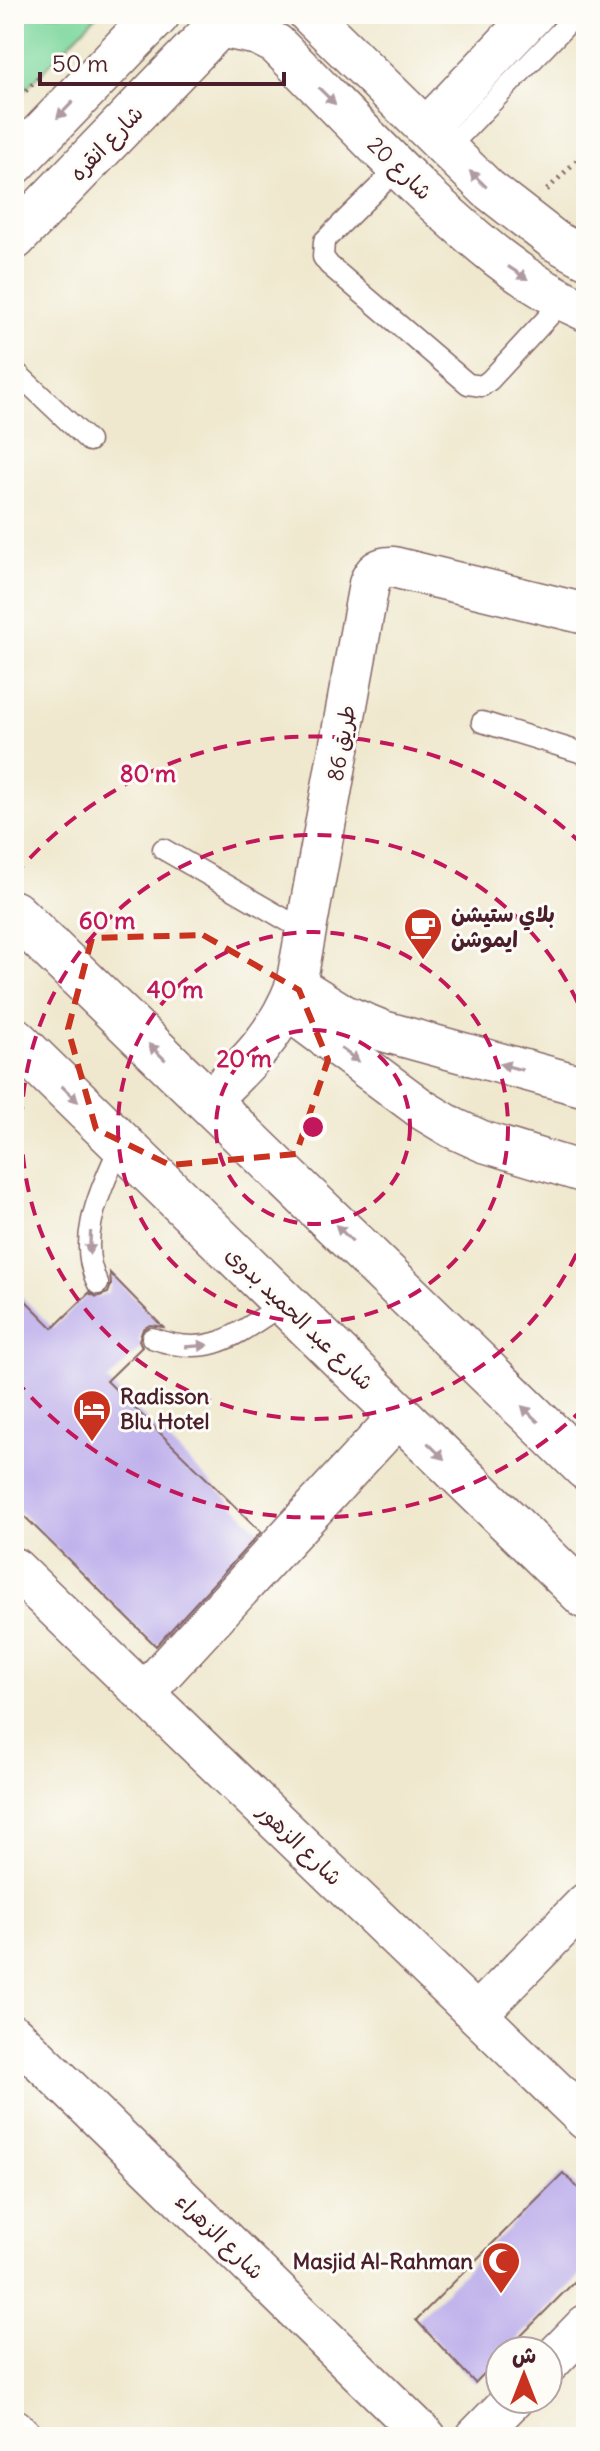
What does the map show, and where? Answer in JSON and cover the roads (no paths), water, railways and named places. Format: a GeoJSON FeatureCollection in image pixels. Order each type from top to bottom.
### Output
{"type":"FeatureCollection","features":[{"type":"Feature","properties":{"kind":"main road"},"geometry":{"type":"LineString","coordinates":[[14,163],[158,14]]}},
{"type":"Feature","properties":{"kind":"main road","name":"شارع انقره"},"geometry":{"type":"LineString","coordinates":[[14,238],[224,20]]}},
{"type":"Feature","properties":{"kind":"main road"},"geometry":{"type":"LineString","coordinates":[[14,913],[584,1463]]}},
{"type":"Feature","properties":{"kind":"main road","name":"شارع عبد الحميد بدوى"},"geometry":{"type":"LineString","coordinates":[[14,1039],[586,1597]]}},
{"type":"Feature","properties":{"kind":"street"},"geometry":{"type":"LineString","coordinates":[[309,14],[488,189],[555,241],[586,258]]}},
{"type":"Feature","properties":{"kind":"street"},"geometry":{"type":"LineString","coordinates":[[437,138],[534,14]]}},
{"type":"Feature","properties":{"kind":"street","name":"شارع 20"},"geometry":{"type":"LineString","coordinates":[[224,20],[276,44],[398,168],[487,251],[574,306]]}},
{"type":"Feature","properties":{"kind":"street","name":"طريق 86"},"geometry":{"type":"LineString","coordinates":[[208,1101],[257,1054],[276,1029],[292,997],[307,932],[366,599],[375,572],[380,568],[393,567],[586,614]]}},
{"type":"Feature","properties":{"kind":"street"},"geometry":{"type":"LineString","coordinates":[[292,997],[383,1031],[586,1087]]}},
{"type":"Feature","properties":{"kind":"street"},"geometry":{"type":"LineString","coordinates":[[292,997],[423,1110],[453,1128],[484,1142],[586,1173]]}},
{"type":"Feature","properties":{"kind":"street"},"geometry":{"type":"LineString","coordinates":[[144,1693],[400,1415]]}},
{"type":"Feature","properties":{"kind":"street","name":"شارع الزهور"},"geometry":{"type":"LineString","coordinates":[[14,1568],[586,2120]]}},
{"type":"Feature","properties":{"kind":"street"},"geometry":{"type":"LineString","coordinates":[[477,2014],[586,1903]]}},
{"type":"Feature","properties":{"kind":"street","name":"شارع الزهراء"},"geometry":{"type":"LineString","coordinates":[[14,2035],[426,2437]]}},
{"type":"Feature","properties":{"kind":"street"},"geometry":{"type":"LineString","coordinates":[[564,2348],[586,2325]]}},
{"type":"Feature","properties":{"kind":"street"},"geometry":{"type":"LineString","coordinates":[[476,2437],[497,2415]]}},
{"type":"Feature","properties":{"kind":"street"},"geometry":{"type":"LineString","coordinates":[[14,2429],[22,2437]]}},
{"type":"Feature","properties":{"kind":"lane"},"geometry":{"type":"LineString","coordinates":[[437,138],[577,14]]}},
{"type":"Feature","properties":{"kind":"lane"},"geometry":{"type":"LineString","coordinates":[[398,168],[324,241],[323,257],[468,384],[486,384],[574,306]]}},
{"type":"Feature","properties":{"kind":"lane"},"geometry":{"type":"LineString","coordinates":[[14,370],[89,441]]}},
{"type":"Feature","properties":{"kind":"lane"},"geometry":{"type":"LineString","coordinates":[[482,722],[586,754]]}},
{"type":"Feature","properties":{"kind":"lane"},"geometry":{"type":"LineString","coordinates":[[163,849],[307,932]]}},
{"type":"Feature","properties":{"kind":"lane"},"geometry":{"type":"LineString","coordinates":[[98,1284],[91,1269],[88,1248],[91,1224],[97,1200],[121,1143]]}},
{"type":"Feature","properties":{"kind":"lane"},"geometry":{"type":"LineString","coordinates":[[152,1338],[174,1346],[198,1348],[220,1343],[285,1303]]}},
{"type":"Feature","properties":{"kind":"place","name":"بلاي ستيشن ايموشن"},"geometry":{"type":"Point","coordinates":[423,961]}},
{"type":"Feature","properties":{"kind":"place","name":"Radisson Blu Hotel"},"geometry":{"type":"Point","coordinates":[92,1443]}},
{"type":"Feature","properties":{"kind":"place","name":"Masjid Al-Rahman"},"geometry":{"type":"Point","coordinates":[501,2295]}}]}
